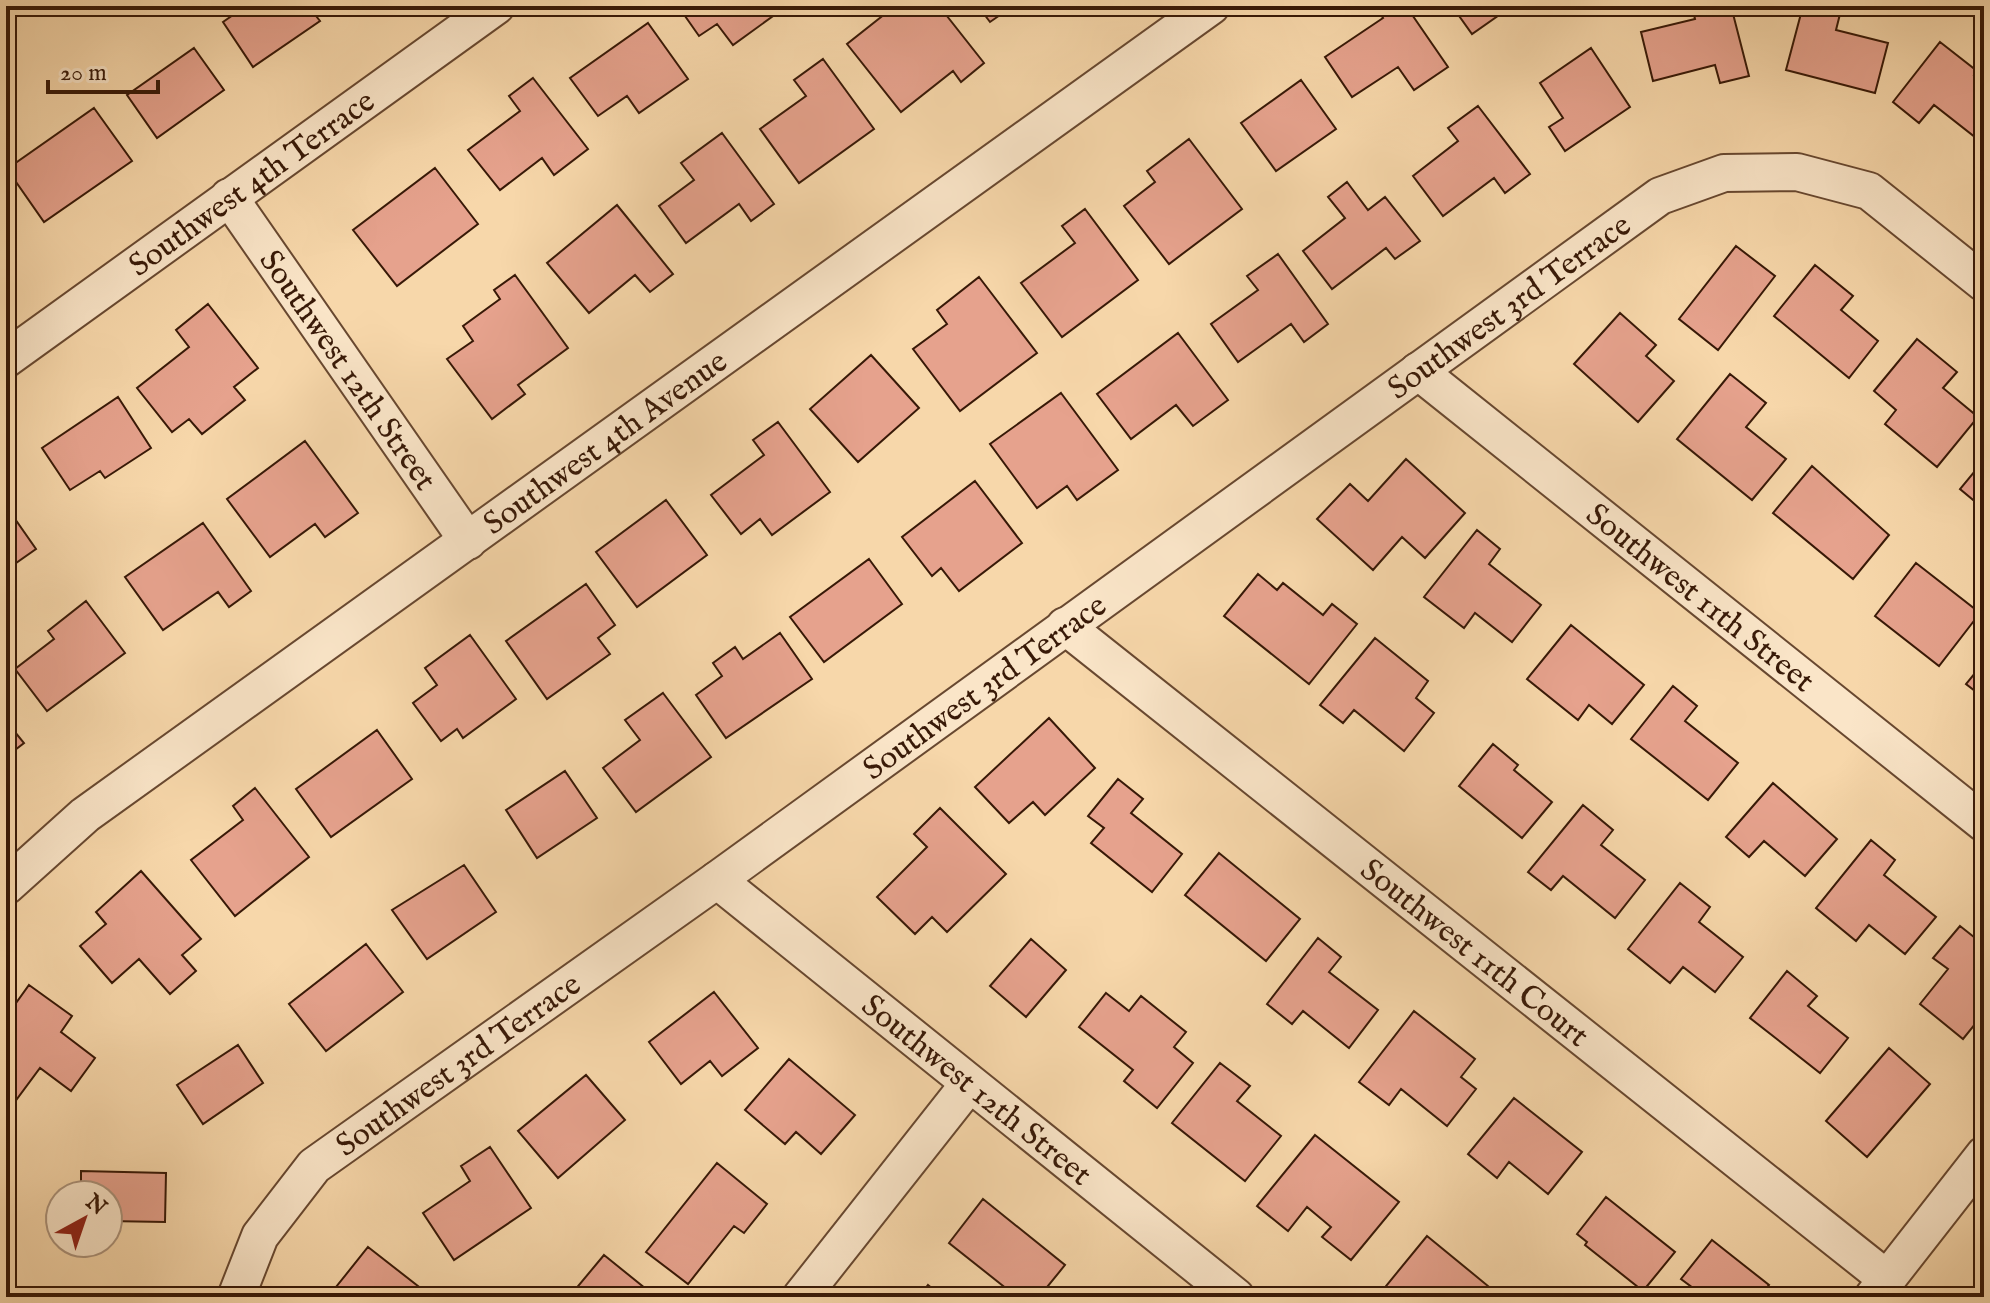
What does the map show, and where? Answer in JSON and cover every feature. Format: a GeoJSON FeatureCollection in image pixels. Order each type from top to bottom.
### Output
{"type":"FeatureCollection","features":[{"type":"Feature","properties":{"kind":"street","name":"Southwest 4th Terrace"},"geometry":{"type":"LineString","coordinates":[[6,359],[496,6]]}},
{"type":"Feature","properties":{"kind":"street","name":"Southwest 4th Avenue"},"geometry":{"type":"LineString","coordinates":[[6,886],[85,815],[1211,6]]}},
{"type":"Feature","properties":{"kind":"street","name":"Southwest 3rd Terrace"},"geometry":{"type":"LineString","coordinates":[[236,1297],[260,1236],[314,1166],[717,880],[1660,196],[1724,173],[1797,172],[1869,191],[1984,283]]}},
{"type":"Feature","properties":{"kind":"street","name":"Southwest 12th Street"},"geometry":{"type":"LineString","coordinates":[[229,197],[468,541]]}},
{"type":"Feature","properties":{"kind":"street","name":"Southwest 11th Street"},"geometry":{"type":"LineString","coordinates":[[1418,371],[1984,823]]}},
{"type":"Feature","properties":{"kind":"street","name":"Southwest 11th Court"},"geometry":{"type":"LineString","coordinates":[[1065,626],[1880,1288]]}},
{"type":"Feature","properties":{"kind":"street","name":"Southwest 12th Street"},"geometry":{"type":"LineString","coordinates":[[717,880],[1236,1297]]}},
{"type":"Feature","properties":{"kind":"street"},"geometry":{"type":"LineString","coordinates":[[801,1297],[969,1084]]}},
{"type":"Feature","properties":{"kind":"street"},"geometry":{"type":"LineString","coordinates":[[1880,1288],[1984,1155]]}},
{"type":"Feature","properties":{"kind":"building"},"geometry":{"type":"Polygon","coordinates":[[[246,6],[308,6],[320,21],[253,67],[223,22],[246,6]]]}},
{"type":"Feature","properties":{"kind":"building"},"geometry":{"type":"Polygon","coordinates":[[[678,6],[787,6],[733,45],[717,24],[699,36],[678,6]]]}},
{"type":"Feature","properties":{"kind":"building"},"geometry":{"type":"Polygon","coordinates":[[[895,6],[939,6],[984,63],[961,82],[953,71],[901,112],[847,44],[895,6]]]}},
{"type":"Feature","properties":{"kind":"building"},"geometry":{"type":"Polygon","coordinates":[[[978,6],[1013,6],[990,22],[978,6]]]}},
{"type":"Feature","properties":{"kind":"building"},"geometry":{"type":"Polygon","coordinates":[[[1383,6],[1406,6],[1448,67],[1414,90],[1398,67],[1352,97],[1325,57],[1383,18],[1378,10],[1383,6]]]}},
{"type":"Feature","properties":{"kind":"building"},"geometry":{"type":"Polygon","coordinates":[[[1452,6],[1512,6],[1472,34],[1452,6]]]}},
{"type":"Feature","properties":{"kind":"building"},"geometry":{"type":"Polygon","coordinates":[[[1692,6],[1731,6],[1749,76],[1720,83],[1715,65],[1653,81],[1641,32],[1695,19],[1692,6]]]}},
{"type":"Feature","properties":{"kind":"building"},"geometry":{"type":"Polygon","coordinates":[[[1803,6],[1840,14],[1836,30],[1888,43],[1875,93],[1786,70],[1803,6]]]}},
{"type":"Feature","properties":{"kind":"building"},"geometry":{"type":"Polygon","coordinates":[[[648,23],[688,79],[639,113],[627,96],[598,116],[570,78],[648,23]]]}},
{"type":"Feature","properties":{"kind":"building"},"geometry":{"type":"Polygon","coordinates":[[[1940,42],[1977,71],[1974,75],[1984,83],[1984,136],[1980,141],[1934,105],[1919,123],[1893,102],[1940,42]]]}},
{"type":"Feature","properties":{"kind":"building"},"geometry":{"type":"Polygon","coordinates":[[[194,48],[224,90],[157,138],[127,95],[194,48]]]}},
{"type":"Feature","properties":{"kind":"building"},"geometry":{"type":"Polygon","coordinates":[[[1591,48],[1630,107],[1565,151],[1549,127],[1563,118],[1540,83],[1591,48]]]}},
{"type":"Feature","properties":{"kind":"building"},"geometry":{"type":"Polygon","coordinates":[[[823,59],[874,129],[799,183],[760,129],[806,96],[794,80],[823,59]]]}},
{"type":"Feature","properties":{"kind":"building"},"geometry":{"type":"Polygon","coordinates":[[[533,78],[588,149],[554,175],[542,158],[500,190],[468,150],[520,111],[509,96],[533,78]]]}},
{"type":"Feature","properties":{"kind":"building"},"geometry":{"type":"Polygon","coordinates":[[[1301,80],[1336,129],[1276,171],[1241,123],[1301,80]]]}},
{"type":"Feature","properties":{"kind":"building"},"geometry":{"type":"Polygon","coordinates":[[[1478,106],[1530,174],[1505,193],[1494,178],[1443,216],[1413,176],[1458,141],[1448,128],[1478,106]]]}},
{"type":"Feature","properties":{"kind":"building"},"geometry":{"type":"Polygon","coordinates":[[[94,108],[132,161],[44,222],[7,169],[94,108]]]}},
{"type":"Feature","properties":{"kind":"building"},"geometry":{"type":"Polygon","coordinates":[[[722,133],[774,204],[751,221],[739,204],[686,243],[659,206],[694,180],[681,163],[722,133]]]}},
{"type":"Feature","properties":{"kind":"building"},"geometry":{"type":"Polygon","coordinates":[[[1189,139],[1242,209],[1169,264],[1124,206],[1155,182],[1147,171],[1189,139]]]}},
{"type":"Feature","properties":{"kind":"building"},"geometry":{"type":"Polygon","coordinates":[[[435,168],[478,224],[397,286],[353,230],[435,168]]]}},
{"type":"Feature","properties":{"kind":"building"},"geometry":{"type":"Polygon","coordinates":[[[1347,182],[1368,210],[1385,197],[1420,241],[1395,259],[1386,248],[1332,289],[1303,251],[1345,218],[1328,197],[1347,182]]]}},
{"type":"Feature","properties":{"kind":"building"},"geometry":{"type":"Polygon","coordinates":[[[617,205],[673,274],[650,292],[635,275],[589,313],[547,263],[617,205]]]}},
{"type":"Feature","properties":{"kind":"building"},"geometry":{"type":"Polygon","coordinates":[[[1085,209],[1138,280],[1062,337],[1021,283],[1075,243],[1062,226],[1085,209]]]}},
{"type":"Feature","properties":{"kind":"building"},"geometry":{"type":"Polygon","coordinates":[[[1736,246],[1775,276],[1718,350],[1679,319],[1736,246]]]}},
{"type":"Feature","properties":{"kind":"building"},"geometry":{"type":"Polygon","coordinates":[[[1278,254],[1328,324],[1304,342],[1291,324],[1238,362],[1211,324],[1258,290],[1247,276],[1278,254]]]}},
{"type":"Feature","properties":{"kind":"building"},"geometry":{"type":"Polygon","coordinates":[[[1815,265],[1853,296],[1841,310],[1878,341],[1849,378],[1774,316],[1815,265]]]}},
{"type":"Feature","properties":{"kind":"building"},"geometry":{"type":"Polygon","coordinates":[[[515,275],[568,348],[518,385],[525,394],[492,419],[447,359],[473,341],[463,326],[500,299],[494,290],[515,275]]]}},
{"type":"Feature","properties":{"kind":"building"},"geometry":{"type":"Polygon","coordinates":[[[979,277],[1037,353],[960,411],[913,349],[947,324],[937,310],[979,277]]]}},
{"type":"Feature","properties":{"kind":"building"},"geometry":{"type":"Polygon","coordinates":[[[208,304],[258,368],[234,387],[245,400],[202,434],[189,419],[172,432],[137,388],[189,347],[176,330],[208,304]]]}},
{"type":"Feature","properties":{"kind":"building"},"geometry":{"type":"Polygon","coordinates":[[[1620,313],[1656,345],[1646,356],[1674,381],[1638,422],[1574,364],[1620,313]]]}},
{"type":"Feature","properties":{"kind":"building"},"geometry":{"type":"Polygon","coordinates":[[[1178,333],[1228,400],[1193,426],[1176,405],[1131,439],[1097,394],[1178,333]]]}},
{"type":"Feature","properties":{"kind":"building"},"geometry":{"type":"Polygon","coordinates":[[[1917,339],[1957,372],[1943,388],[1978,417],[1937,467],[1885,424],[1896,410],[1874,391],[1917,339]]]}},
{"type":"Feature","properties":{"kind":"building"},"geometry":{"type":"Polygon","coordinates":[[[871,355],[919,408],[858,462],[810,409],[871,355]]]}},
{"type":"Feature","properties":{"kind":"building"},"geometry":{"type":"Polygon","coordinates":[[[1730,374],[1766,403],[1746,427],[1786,459],[1752,500],[1677,439],[1730,374]]]}},
{"type":"Feature","properties":{"kind":"building"},"geometry":{"type":"Polygon","coordinates":[[[1061,393],[1118,470],[1077,500],[1067,486],[1037,508],[990,444],[1061,393]]]}},
{"type":"Feature","properties":{"kind":"building"},"geometry":{"type":"Polygon","coordinates":[[[118,397],[151,448],[105,478],[100,471],[70,490],[42,448],[118,397]]]}},
{"type":"Feature","properties":{"kind":"building"},"geometry":{"type":"Polygon","coordinates":[[[778,422],[830,492],[772,535],[760,519],[741,534],[711,495],[764,455],[753,440],[778,422]]]}},
{"type":"Feature","properties":{"kind":"building"},"geometry":{"type":"Polygon","coordinates":[[[305,441],[358,513],[325,537],[315,524],[270,557],[227,499],[305,441]]]}},
{"type":"Feature","properties":{"kind":"building"},"geometry":{"type":"Polygon","coordinates":[[[1406,459],[1465,513],[1425,558],[1402,537],[1373,570],[1317,519],[1350,484],[1368,501],[1406,459]]]}},
{"type":"Feature","properties":{"kind":"building"},"geometry":{"type":"Polygon","coordinates":[[[1984,460],[1984,509],[1960,489],[1984,460]]]}},
{"type":"Feature","properties":{"kind":"building"},"geometry":{"type":"Polygon","coordinates":[[[1812,466],[1889,535],[1853,579],[1773,513],[1812,466]]]}},
{"type":"Feature","properties":{"kind":"building"},"geometry":{"type":"Polygon","coordinates":[[[975,481],[1022,543],[959,591],[941,568],[932,576],[902,537],[975,481]]]}},
{"type":"Feature","properties":{"kind":"building"},"geometry":{"type":"Polygon","coordinates":[[[666,500],[707,555],[637,607],[596,552],[666,500]]]}},
{"type":"Feature","properties":{"kind":"building"},"geometry":{"type":"Polygon","coordinates":[[[6,506],[36,549],[6,570],[6,506]]]}},
{"type":"Feature","properties":{"kind":"building"},"geometry":{"type":"Polygon","coordinates":[[[203,523],[251,591],[229,607],[218,592],[163,630],[125,577],[203,523]]]}},
{"type":"Feature","properties":{"kind":"building"},"geometry":{"type":"Polygon","coordinates":[[[1477,530],[1500,549],[1489,564],[1541,605],[1512,642],[1475,613],[1464,628],[1424,597],[1477,530]]]}},
{"type":"Feature","properties":{"kind":"building"},"geometry":{"type":"Polygon","coordinates":[[[869,559],[902,604],[824,662],[790,617],[869,559]]]}},
{"type":"Feature","properties":{"kind":"building"},"geometry":{"type":"Polygon","coordinates":[[[1916,563],[1980,613],[1939,666],[1875,616],[1916,563]]]}},
{"type":"Feature","properties":{"kind":"building"},"geometry":{"type":"Polygon","coordinates":[[[1258,574],[1277,590],[1283,583],[1323,615],[1332,604],[1357,624],[1309,684],[1224,616],[1258,574]]]}},
{"type":"Feature","properties":{"kind":"building"},"geometry":{"type":"Polygon","coordinates":[[[586,584],[615,625],[598,638],[610,654],[547,699],[506,641],[586,584]]]}},
{"type":"Feature","properties":{"kind":"building"},"geometry":{"type":"Polygon","coordinates":[[[86,601],[125,653],[47,711],[15,669],[54,639],[48,631],[86,601]]]}},
{"type":"Feature","properties":{"kind":"building"},"geometry":{"type":"Polygon","coordinates":[[[1571,625],[1644,685],[1612,724],[1589,705],[1578,720],[1527,679],[1571,625]]]}},
{"type":"Feature","properties":{"kind":"building"},"geometry":{"type":"Polygon","coordinates":[[[780,633],[812,679],[726,738],[696,695],[722,676],[713,663],[735,647],[743,659],[780,633]]]}},
{"type":"Feature","properties":{"kind":"building"},"geometry":{"type":"Polygon","coordinates":[[[470,635],[516,699],[463,738],[457,729],[441,741],[413,703],[437,685],[425,668],[470,635]]]}},
{"type":"Feature","properties":{"kind":"building"},"geometry":{"type":"Polygon","coordinates":[[[1375,638],[1428,681],[1416,698],[1434,713],[1404,751],[1354,710],[1343,723],[1320,705],[1375,638]]]}},
{"type":"Feature","properties":{"kind":"building"},"geometry":{"type":"Polygon","coordinates":[[[1984,662],[1984,698],[1966,684],[1984,662]]]}},
{"type":"Feature","properties":{"kind":"building"},"geometry":{"type":"Polygon","coordinates":[[[1673,686],[1697,706],[1685,721],[1738,763],[1708,800],[1631,739],[1673,686]]]}},
{"type":"Feature","properties":{"kind":"building"},"geometry":{"type":"Polygon","coordinates":[[[663,693],[711,757],[636,812],[603,768],[640,740],[625,720],[663,693]]]}},
{"type":"Feature","properties":{"kind":"building"},"geometry":{"type":"Polygon","coordinates":[[[1049,718],[1095,768],[1045,815],[1033,802],[1009,823],[975,787],[1049,718]]]}},
{"type":"Feature","properties":{"kind":"building"},"geometry":{"type":"Polygon","coordinates":[[[6,721],[24,743],[6,757],[6,721]]]}},
{"type":"Feature","properties":{"kind":"building"},"geometry":{"type":"Polygon","coordinates":[[[377,730],[412,779],[331,837],[296,789],[377,730]]]}},
{"type":"Feature","properties":{"kind":"building"},"geometry":{"type":"Polygon","coordinates":[[[1493,744],[1518,765],[1514,770],[1552,802],[1522,838],[1459,786],[1493,744]]]}},
{"type":"Feature","properties":{"kind":"building"},"geometry":{"type":"Polygon","coordinates":[[[565,771],[597,818],[537,858],[506,810],[565,771]]]}},
{"type":"Feature","properties":{"kind":"building"},"geometry":{"type":"Polygon","coordinates":[[[1118,779],[1143,799],[1131,813],[1182,854],[1152,892],[1091,843],[1104,828],[1088,816],[1118,779]]]}},
{"type":"Feature","properties":{"kind":"building"},"geometry":{"type":"Polygon","coordinates":[[[1773,783],[1837,839],[1805,876],[1764,841],[1749,857],[1726,837],[1773,783]]]}},
{"type":"Feature","properties":{"kind":"building"},"geometry":{"type":"Polygon","coordinates":[[[255,788],[309,857],[235,916],[191,860],[243,820],[233,806],[255,788]]]}},
{"type":"Feature","properties":{"kind":"building"},"geometry":{"type":"Polygon","coordinates":[[[1583,805],[1613,830],[1601,845],[1645,880],[1615,918],[1563,876],[1551,890],[1528,872],[1583,805]]]}},
{"type":"Feature","properties":{"kind":"building"},"geometry":{"type":"Polygon","coordinates":[[[940,808],[1006,874],[947,932],[932,917],[915,934],[877,897],[927,847],[914,834],[940,808]]]}},
{"type":"Feature","properties":{"kind":"building"},"geometry":{"type":"Polygon","coordinates":[[[1871,840],[1895,860],[1884,875],[1936,917],[1905,954],[1869,925],[1856,941],[1816,908],[1871,840]]]}},
{"type":"Feature","properties":{"kind":"building"},"geometry":{"type":"Polygon","coordinates":[[[1219,853],[1300,919],[1266,961],[1185,895],[1219,853]]]}},
{"type":"Feature","properties":{"kind":"building"},"geometry":{"type":"Polygon","coordinates":[[[464,865],[496,912],[427,959],[392,910],[464,865]]]}},
{"type":"Feature","properties":{"kind":"building"},"geometry":{"type":"Polygon","coordinates":[[[141,871],[201,939],[182,955],[196,971],[170,994],[139,959],[112,983],[80,946],[106,924],[96,912],[141,871]]]}},
{"type":"Feature","properties":{"kind":"building"},"geometry":{"type":"Polygon","coordinates":[[[1680,883],[1710,907],[1699,922],[1743,957],[1715,992],[1683,967],[1670,983],[1628,949],[1680,883]]]}},
{"type":"Feature","properties":{"kind":"building"},"geometry":{"type":"Polygon","coordinates":[[[1960,926],[1984,945],[1984,1013],[1963,1039],[1920,1004],[1948,969],[1933,958],[1960,926]]]}},
{"type":"Feature","properties":{"kind":"building"},"geometry":{"type":"Polygon","coordinates":[[[1318,938],[1341,957],[1329,972],[1378,1010],[1349,1048],[1303,1011],[1292,1024],[1267,1004],[1318,938]]]}},
{"type":"Feature","properties":{"kind":"building"},"geometry":{"type":"Polygon","coordinates":[[[1031,939],[1066,970],[1026,1017],[990,986],[1031,939]]]}},
{"type":"Feature","properties":{"kind":"building"},"geometry":{"type":"Polygon","coordinates":[[[366,944],[403,992],[326,1051],[289,1004],[366,944]]]}},
{"type":"Feature","properties":{"kind":"building"},"geometry":{"type":"Polygon","coordinates":[[[1787,971],[1817,996],[1808,1006],[1848,1038],[1820,1073],[1750,1018],[1787,971]]]}},
{"type":"Feature","properties":{"kind":"building"},"geometry":{"type":"Polygon","coordinates":[[[29,985],[72,1016],[61,1032],[95,1058],[71,1091],[40,1068],[11,1107],[6,1103],[6,1017],[29,985]]]}},
{"type":"Feature","properties":{"kind":"building"},"geometry":{"type":"Polygon","coordinates":[[[714,992],[758,1048],[722,1076],[710,1061],[681,1084],[649,1042],[714,992]]]}},
{"type":"Feature","properties":{"kind":"building"},"geometry":{"type":"Polygon","coordinates":[[[1106,993],[1129,1011],[1141,996],[1186,1032],[1174,1047],[1193,1063],[1157,1108],[1124,1081],[1133,1070],[1079,1027],[1106,993]]]}},
{"type":"Feature","properties":{"kind":"building"},"geometry":{"type":"Polygon","coordinates":[[[1414,1011],[1475,1059],[1461,1077],[1476,1089],[1447,1126],[1401,1089],[1389,1105],[1359,1082],[1414,1011]]]}},
{"type":"Feature","properties":{"kind":"building"},"geometry":{"type":"Polygon","coordinates":[[[238,1045],[263,1083],[203,1124],[177,1085],[238,1045]]]}},
{"type":"Feature","properties":{"kind":"building"},"geometry":{"type":"Polygon","coordinates":[[[1889,1048],[1930,1084],[1867,1157],[1826,1121],[1889,1048]]]}},
{"type":"Feature","properties":{"kind":"building"},"geometry":{"type":"Polygon","coordinates":[[[789,1059],[855,1115],[821,1154],[796,1132],[785,1144],[745,1110],[789,1059]]]}},
{"type":"Feature","properties":{"kind":"building"},"geometry":{"type":"Polygon","coordinates":[[[1220,1063],[1250,1086],[1237,1101],[1281,1136],[1245,1181],[1172,1123],[1220,1063]]]}},
{"type":"Feature","properties":{"kind":"building"},"geometry":{"type":"Polygon","coordinates":[[[586,1075],[625,1120],[558,1178],[518,1131],[586,1075]]]}},
{"type":"Feature","properties":{"kind":"building"},"geometry":{"type":"Polygon","coordinates":[[[1514,1098],[1582,1152],[1548,1194],[1509,1162],[1497,1178],[1468,1154],[1514,1098]]]}},
{"type":"Feature","properties":{"kind":"building"},"geometry":{"type":"Polygon","coordinates":[[[1315,1135],[1399,1202],[1351,1260],[1322,1237],[1331,1227],[1307,1207],[1288,1231],[1257,1206],[1315,1135]]]}},
{"type":"Feature","properties":{"kind":"building"},"geometry":{"type":"Polygon","coordinates":[[[490,1147],[531,1208],[454,1260],[423,1213],[470,1181],[461,1166],[490,1147]]]}},
{"type":"Feature","properties":{"kind":"building"},"geometry":{"type":"Polygon","coordinates":[[[6,1155],[14,1158],[6,1179],[6,1155]]]}},
{"type":"Feature","properties":{"kind":"building"},"geometry":{"type":"Polygon","coordinates":[[[717,1163],[767,1204],[744,1233],[734,1226],[688,1284],[646,1252],[717,1163]]]}},
{"type":"Feature","properties":{"kind":"building"},"geometry":{"type":"Polygon","coordinates":[[[81,1171],[166,1173],[165,1222],[124,1221],[124,1179],[81,1179],[81,1171]]]}},
{"type":"Feature","properties":{"kind":"building"},"geometry":{"type":"Polygon","coordinates":[[[1606,1197],[1675,1252],[1643,1291],[1585,1245],[1587,1242],[1577,1234],[1606,1197]]]}},
{"type":"Feature","properties":{"kind":"building"},"geometry":{"type":"Polygon","coordinates":[[[983,1199],[1065,1265],[1039,1297],[1017,1297],[949,1243],[983,1199]]]}},
{"type":"Feature","properties":{"kind":"building"},"geometry":{"type":"Polygon","coordinates":[[[1427,1236],[1488,1286],[1478,1297],[1399,1297],[1386,1286],[1427,1236]]]}},
{"type":"Feature","properties":{"kind":"building"},"geometry":{"type":"Polygon","coordinates":[[[1712,1240],[1769,1285],[1759,1297],[1686,1297],[1693,1288],[1681,1279],[1712,1240]]]}},
{"type":"Feature","properties":{"kind":"building"},"geometry":{"type":"Polygon","coordinates":[[[368,1247],[432,1297],[328,1297],[368,1247]]]}},
{"type":"Feature","properties":{"kind":"building"},"geometry":{"type":"Polygon","coordinates":[[[604,1255],[656,1297],[569,1297],[604,1255]]]}},
{"type":"Feature","properties":{"kind":"building"},"geometry":{"type":"Polygon","coordinates":[[[928,1285],[943,1297],[919,1297],[928,1285]]]}}]}
